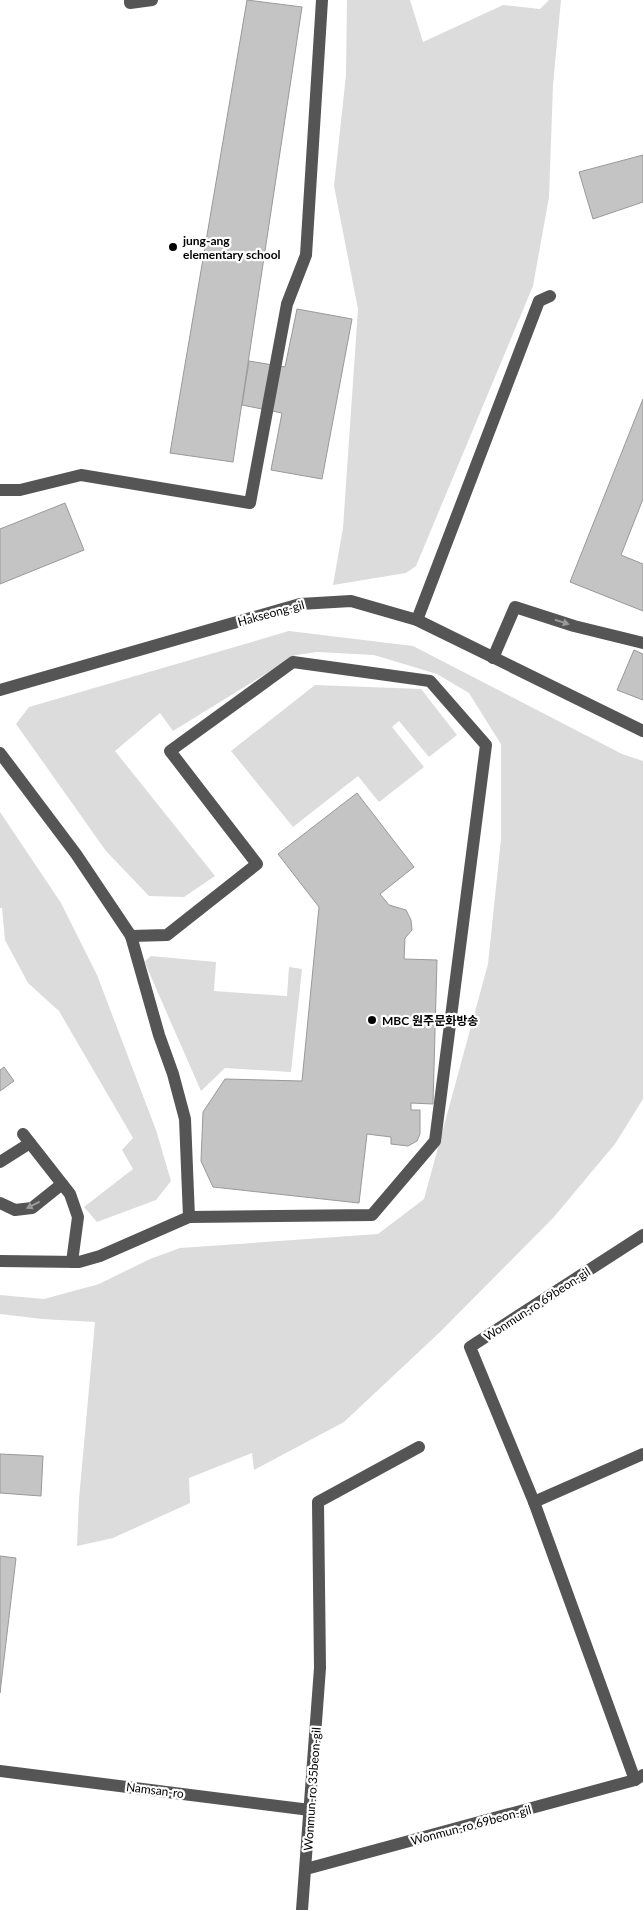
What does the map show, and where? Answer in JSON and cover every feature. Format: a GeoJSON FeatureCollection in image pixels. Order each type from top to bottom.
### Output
{"type":"FeatureCollection","features":[{"type":"Feature","properties":{"kind":"street"},"geometry":{"type":"LineString","coordinates":[[130,0],[130,4],[152,0]]}},
{"type":"Feature","properties":{"kind":"street"},"geometry":{"type":"LineString","coordinates":[[0,490],[20,490],[82,475],[250,503],[287,304],[306,256],[322,0]]}},
{"type":"Feature","properties":{"kind":"street"},"geometry":{"type":"LineString","coordinates":[[417,620],[540,301],[550,296]]}},
{"type":"Feature","properties":{"kind":"street","name":"Hakseong-gil"},"geometry":{"type":"LineString","coordinates":[[0,690],[300,604],[351,601],[417,620],[643,731]]}},
{"type":"Feature","properties":{"kind":"street"},"geometry":{"type":"LineString","coordinates":[[493,658],[515,607],[574,626],[643,643]]}},
{"type":"Feature","properties":{"kind":"street"},"geometry":{"type":"LineString","coordinates":[[0,1261],[79,1262],[100,1256],[189,1217],[372,1215],[435,1141],[486,745],[430,681],[293,662],[170,751],[257,864],[167,935],[131,936]]}},
{"type":"Feature","properties":{"kind":"street"},"geometry":{"type":"LineString","coordinates":[[0,753],[76,854],[131,936],[185,1119],[189,1217]]}},
{"type":"Feature","properties":{"kind":"street"},"geometry":{"type":"LineString","coordinates":[[0,1162],[26,1139],[70,1194],[78,1217],[72,1262]]}},
{"type":"Feature","properties":{"kind":"street"},"geometry":{"type":"LineString","coordinates":[[0,1203],[15,1210],[32,1208],[62,1184]]}},
{"type":"Feature","properties":{"kind":"street","name":"Wonmun-ro 69beon-gil"},"geometry":{"type":"LineString","coordinates":[[306,1869],[639,1778],[534,1502],[470,1347],[643,1235]]}},
{"type":"Feature","properties":{"kind":"street","name":"Wonmun-ro 35beon-gil"},"geometry":{"type":"LineString","coordinates":[[302,1910],[320,1668],[318,1502],[419,1447]]}},
{"type":"Feature","properties":{"kind":"street"},"geometry":{"type":"LineString","coordinates":[[534,1502],[643,1454]]}},
{"type":"Feature","properties":{"kind":"street","name":"Namsan-ro"},"geometry":{"type":"LineString","coordinates":[[0,1771],[310,1810]]}},
{"type":"Feature","properties":{"kind":"shaded area"},"geometry":{"type":"Polygon","coordinates":[[[347,0],[410,0],[423,42],[503,5],[540,9],[549,0],[561,0],[553,85],[549,197],[533,286],[416,566],[406,573],[333,585],[343,528],[358,309],[334,186],[346,75],[347,0]]]}},
{"type":"Feature","properties":{"kind":"shaded area"},"geometry":{"type":"Polygon","coordinates":[[[289,631],[413,646],[622,754],[643,761],[643,1099],[615,1144],[553,1218],[440,1332],[344,1422],[254,1470],[252,1453],[189,1478],[190,1503],[113,1538],[77,1546],[79,1499],[95,1322],[0,1314],[0,1295],[44,1299],[99,1284],[150,1259],[180,1248],[378,1234],[424,1199],[488,964],[501,839],[501,744],[469,693],[437,674],[374,655],[317,652],[296,655],[173,731],[160,713],[115,751],[215,876],[184,897],[149,896],[106,851],[16,724],[29,707],[289,631]]]}},
{"type":"Feature","properties":{"kind":"shaded area"},"geometry":{"type":"Polygon","coordinates":[[[315,685],[421,689],[457,735],[429,757],[399,721],[392,727],[424,767],[379,802],[358,776],[293,827],[231,751],[315,685]]]}},
{"type":"Feature","properties":{"kind":"shaded area"},"geometry":{"type":"Polygon","coordinates":[[[0,812],[61,903],[97,975],[156,1130],[171,1181],[156,1200],[97,1222],[84,1207],[133,1169],[122,1150],[133,1138],[59,1011],[28,983],[5,940],[2,908],[0,908],[0,812]]]}},
{"type":"Feature","properties":{"kind":"shaded area"},"geometry":{"type":"Polygon","coordinates":[[[151,956],[216,962],[214,991],[287,996],[289,967],[302,969],[291,1072],[225,1068],[201,1091],[148,970],[145,961],[151,956]]]}},
{"type":"Feature","properties":{"kind":"building"},"geometry":{"type":"Polygon","coordinates":[[[247,0],[302,7],[233,462],[170,453],[247,0]]]}},
{"type":"Feature","properties":{"kind":"building"},"geometry":{"type":"Polygon","coordinates":[[[643,155],[643,202],[593,219],[579,172],[643,155]]]}},
{"type":"Feature","properties":{"kind":"building"},"geometry":{"type":"Polygon","coordinates":[[[297,309],[352,319],[322,479],[271,470],[282,413],[242,405],[249,361],[285,367],[297,309]]]}},
{"type":"Feature","properties":{"kind":"building"},"geometry":{"type":"Polygon","coordinates":[[[643,399],[643,499],[621,555],[643,564],[643,611],[570,582],[643,399]]]}},
{"type":"Feature","properties":{"kind":"building"},"geometry":{"type":"Polygon","coordinates":[[[65,503],[84,550],[0,584],[0,529],[65,503]]]}},
{"type":"Feature","properties":{"kind":"building"},"geometry":{"type":"Polygon","coordinates":[[[634,650],[643,654],[643,700],[617,690],[634,650]]]}},
{"type":"Feature","properties":{"kind":"building","name":"MBC 원주문화방송"},"geometry":{"type":"Polygon","coordinates":[[[357,793],[414,867],[380,894],[389,905],[406,910],[411,920],[412,930],[405,938],[404,959],[437,960],[433,1104],[411,1103],[411,1110],[420,1110],[420,1134],[417,1141],[408,1146],[391,1144],[391,1137],[367,1134],[359,1203],[213,1187],[201,1161],[203,1112],[225,1079],[302,1081],[319,907],[278,854],[357,793]]]}},
{"type":"Feature","properties":{"kind":"building"},"geometry":{"type":"Polygon","coordinates":[[[4,1067],[14,1081],[0,1091],[0,1070],[4,1067]]]}},
{"type":"Feature","properties":{"kind":"building"},"geometry":{"type":"Polygon","coordinates":[[[0,1454],[43,1456],[41,1496],[0,1493],[0,1454]]]}},
{"type":"Feature","properties":{"kind":"building"},"geometry":{"type":"Polygon","coordinates":[[[0,1556],[16,1558],[0,1693],[0,1556]]]}},
{"type":"Feature","properties":{"kind":"place","name":"jung-ang elementary school"},"geometry":{"type":"Point","coordinates":[173,247]}},
{"type":"Feature","properties":{"kind":"place","name":"MBC 원주문화방송"},"geometry":{"type":"Point","coordinates":[372,1020]}}]}
